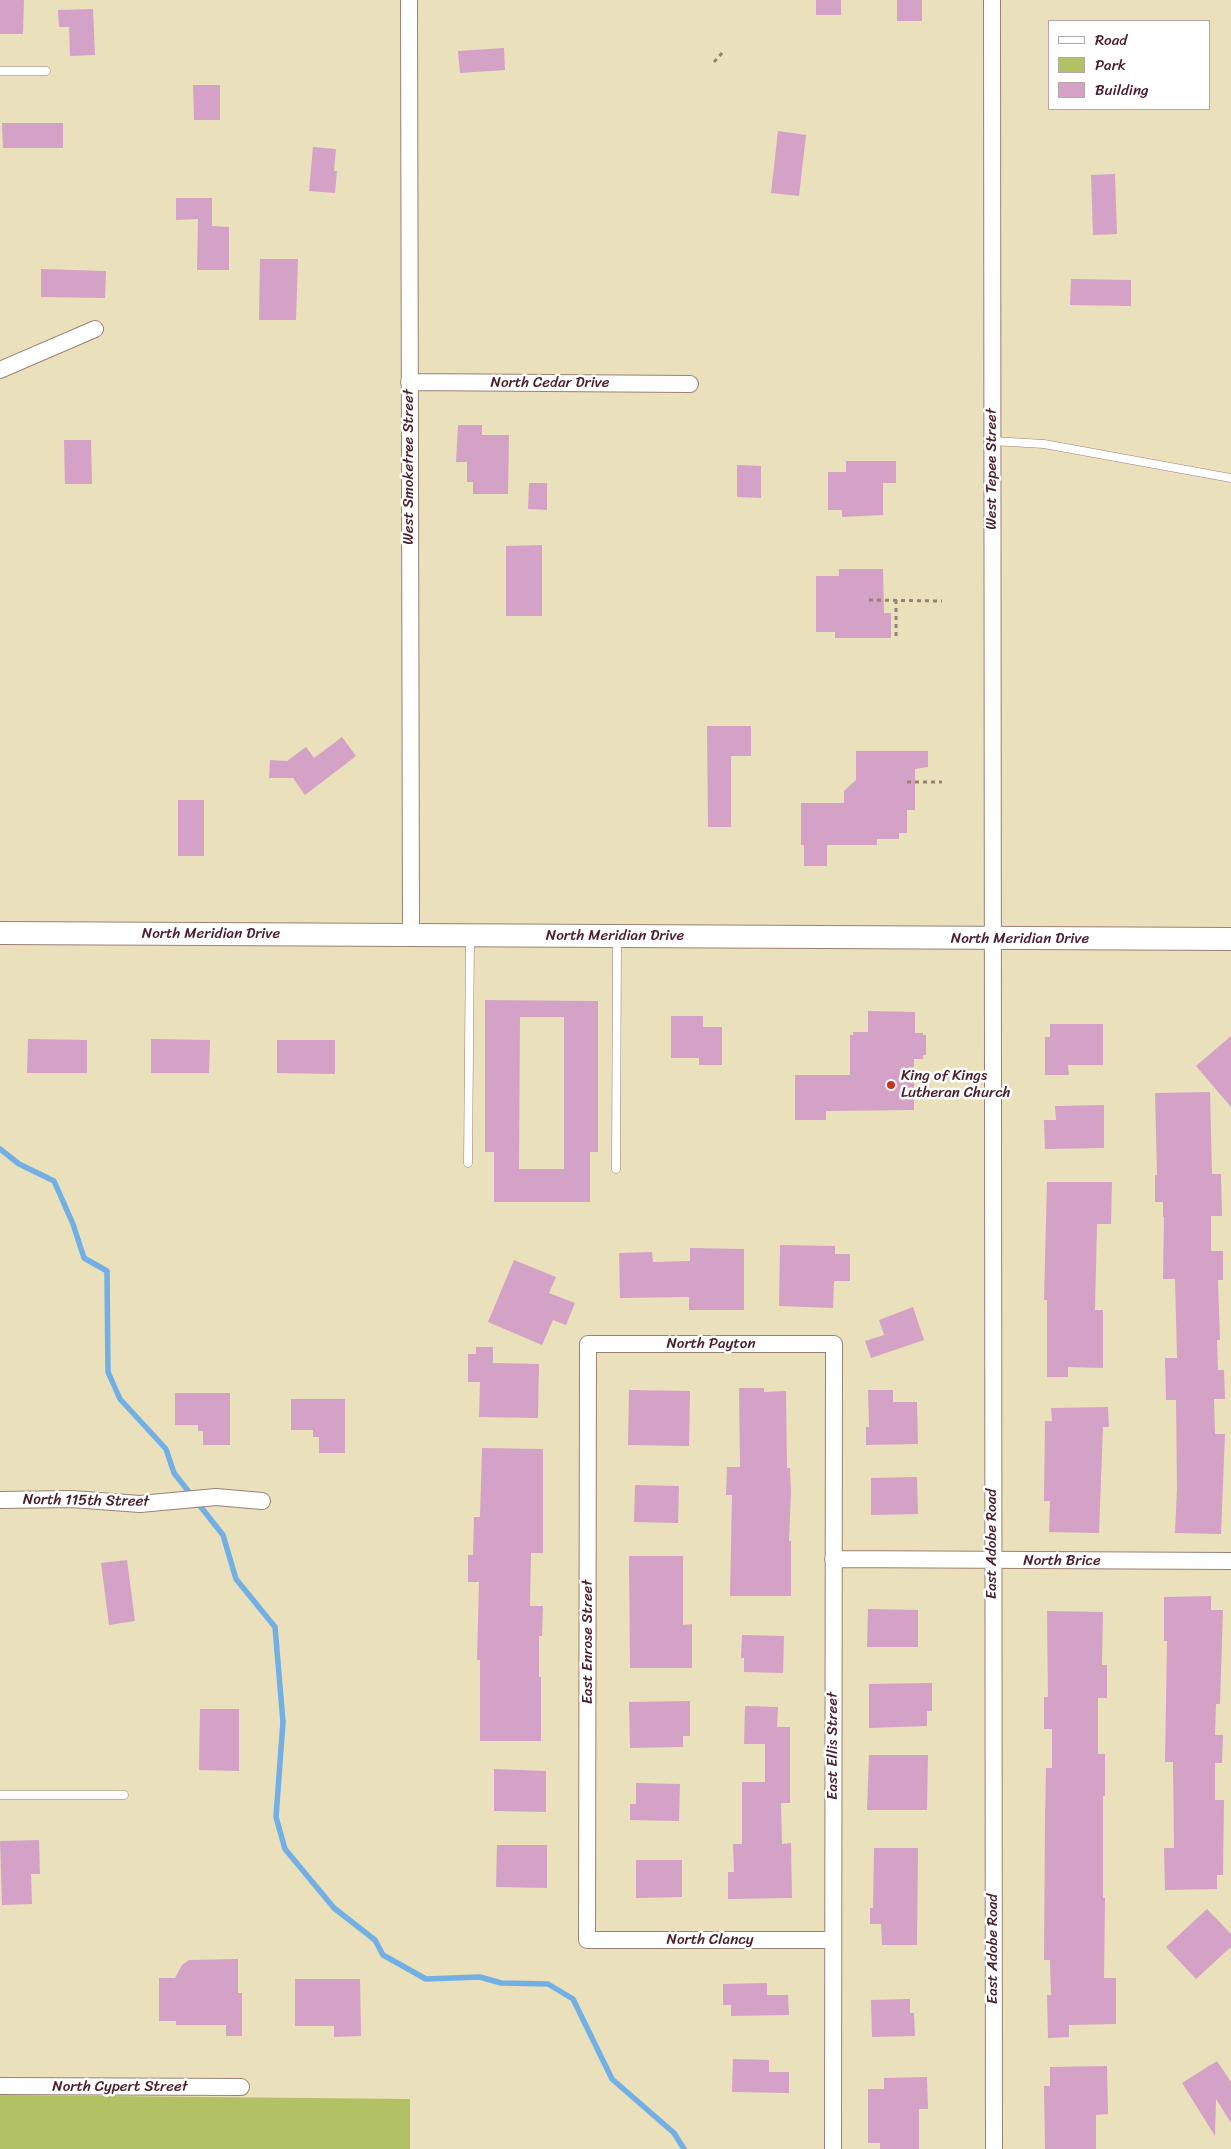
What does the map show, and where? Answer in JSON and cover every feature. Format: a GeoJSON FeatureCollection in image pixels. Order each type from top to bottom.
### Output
{"type":"FeatureCollection","features":[{"type":"Feature","properties":{"kind":"street","name":"West Smoketree Street"},"geometry":{"type":"LineString","coordinates":[[408,0],[411,935]]}},
{"type":"Feature","properties":{"kind":"street","name":"West Tepee Street"},"geometry":{"type":"LineString","coordinates":[[992,0],[993,939]]}},
{"type":"Feature","properties":{"kind":"street"},"geometry":{"type":"LineString","coordinates":[[0,370],[95,329]]}},
{"type":"Feature","properties":{"kind":"street","name":"North Cedar Drive"},"geometry":{"type":"LineString","coordinates":[[409,382],[690,384]]}},
{"type":"Feature","properties":{"kind":"street","name":"North Meridian Drive"},"geometry":{"type":"LineString","coordinates":[[0,933],[1231,939]]}},
{"type":"Feature","properties":{"kind":"street","name":"East Adobe Road"},"geometry":{"type":"LineString","coordinates":[[993,939],[992,1561],[994,2149]]}},
{"type":"Feature","properties":{"kind":"street","name":"North Payton"},"geometry":{"type":"LineString","coordinates":[[588,1344],[834,1344]]}},
{"type":"Feature","properties":{"kind":"street","name":"East Enrose Street"},"geometry":{"type":"LineString","coordinates":[[587,1940],[588,1344]]}},
{"type":"Feature","properties":{"kind":"street","name":"East Ellis Street"},"geometry":{"type":"LineString","coordinates":[[833,2149],[834,1344]]}},
{"type":"Feature","properties":{"kind":"street","name":"North 115th Street"},"geometry":{"type":"LineString","coordinates":[[0,1500],[72,1499],[140,1504],[216,1497],[262,1502]]}},
{"type":"Feature","properties":{"kind":"street","name":"North Brice"},"geometry":{"type":"LineString","coordinates":[[833,1559],[1231,1561]]}},
{"type":"Feature","properties":{"kind":"street","name":"North Clancy"},"geometry":{"type":"LineString","coordinates":[[587,1940],[833,1940]]}},
{"type":"Feature","properties":{"kind":"street","name":"North Cypert Street"},"geometry":{"type":"LineString","coordinates":[[0,2086],[240,2087]]}},
{"type":"Feature","properties":{"kind":"lane"},"geometry":{"type":"LineString","coordinates":[[0,71],[46,71]]}},
{"type":"Feature","properties":{"kind":"lane"},"geometry":{"type":"LineString","coordinates":[[992,441],[1044,444],[1231,478]]}},
{"type":"Feature","properties":{"kind":"lane"},"geometry":{"type":"LineString","coordinates":[[468,1164],[470,936]]}},
{"type":"Feature","properties":{"kind":"lane"},"geometry":{"type":"LineString","coordinates":[[616,1169],[617,936]]}},
{"type":"Feature","properties":{"kind":"lane"},"geometry":{"type":"LineString","coordinates":[[0,1795],[124,1795]]}},
{"type":"Feature","properties":{"kind":"path"},"geometry":{"type":"LineString","coordinates":[[714,62],[723,52]]}},
{"type":"Feature","properties":{"kind":"path"},"geometry":{"type":"LineString","coordinates":[[869,600],[942,601]]}},
{"type":"Feature","properties":{"kind":"path"},"geometry":{"type":"LineString","coordinates":[[896,600],[896,638]]}},
{"type":"Feature","properties":{"kind":"path"},"geometry":{"type":"LineString","coordinates":[[907,782],[942,782]]}},
{"type":"Feature","properties":{"kind":"green space"},"geometry":{"type":"Polygon","coordinates":[[[0,2095],[410,2099],[410,2149],[0,2149],[0,2095]]]}},
{"type":"Feature","properties":{"kind":"building"},"geometry":{"type":"Polygon","coordinates":[[[0,0],[24,0],[23,34],[0,34],[0,0]]]}},
{"type":"Feature","properties":{"kind":"building"},"geometry":{"type":"Polygon","coordinates":[[[816,0],[841,0],[841,15],[816,15],[816,0]]]}},
{"type":"Feature","properties":{"kind":"building"},"geometry":{"type":"Polygon","coordinates":[[[897,0],[922,0],[922,21],[897,21],[897,0]]]}},
{"type":"Feature","properties":{"kind":"building"},"geometry":{"type":"Polygon","coordinates":[[[93,9],[95,55],[70,56],[69,27],[59,27],[58,10],[93,9]]]}},
{"type":"Feature","properties":{"kind":"building"},"geometry":{"type":"Polygon","coordinates":[[[504,48],[505,70],[460,73],[458,51],[504,48]]]}},
{"type":"Feature","properties":{"kind":"building"},"geometry":{"type":"Polygon","coordinates":[[[193,85],[220,85],[220,120],[194,120],[193,85]]]}},
{"type":"Feature","properties":{"kind":"building"},"geometry":{"type":"Polygon","coordinates":[[[2,123],[63,123],[63,148],[3,148],[2,123]]]}},
{"type":"Feature","properties":{"kind":"building"},"geometry":{"type":"Polygon","coordinates":[[[778,131],[806,135],[799,196],[771,193],[778,131]]]}},
{"type":"Feature","properties":{"kind":"building"},"geometry":{"type":"Polygon","coordinates":[[[313,147],[336,149],[335,193],[309,191],[313,147]]]}},
{"type":"Feature","properties":{"kind":"building"},"geometry":{"type":"Polygon","coordinates":[[[1115,174],[1117,234],[1093,235],[1091,175],[1115,174]]]}},
{"type":"Feature","properties":{"kind":"building"},"geometry":{"type":"Polygon","coordinates":[[[176,198],[212,198],[212,226],[229,227],[229,270],[197,270],[198,219],[176,220],[176,198]]]}},
{"type":"Feature","properties":{"kind":"building"},"geometry":{"type":"Polygon","coordinates":[[[260,259],[298,259],[296,320],[259,320],[260,259]]]}},
{"type":"Feature","properties":{"kind":"building"},"geometry":{"type":"Polygon","coordinates":[[[41,269],[106,271],[105,298],[41,297],[41,269]]]}},
{"type":"Feature","properties":{"kind":"building"},"geometry":{"type":"Polygon","coordinates":[[[1071,279],[1131,280],[1131,306],[1070,305],[1071,279]]]}},
{"type":"Feature","properties":{"kind":"building"},"geometry":{"type":"Polygon","coordinates":[[[458,425],[482,425],[482,435],[509,435],[508,494],[473,494],[473,482],[467,482],[467,462],[456,462],[458,425]]]}},
{"type":"Feature","properties":{"kind":"building"},"geometry":{"type":"Polygon","coordinates":[[[64,440],[91,440],[92,484],[65,484],[64,440]]]}},
{"type":"Feature","properties":{"kind":"building"},"geometry":{"type":"Polygon","coordinates":[[[846,461],[896,461],[896,483],[883,483],[883,515],[842,517],[842,510],[828,510],[828,472],[846,472],[846,461]]]}},
{"type":"Feature","properties":{"kind":"building"},"geometry":{"type":"Polygon","coordinates":[[[737,465],[761,466],[761,498],[737,497],[737,465]]]}},
{"type":"Feature","properties":{"kind":"building"},"geometry":{"type":"Polygon","coordinates":[[[529,483],[547,483],[547,510],[528,509],[529,483]]]}},
{"type":"Feature","properties":{"kind":"building"},"geometry":{"type":"Polygon","coordinates":[[[542,545],[542,616],[506,616],[506,546],[542,545]]]}},
{"type":"Feature","properties":{"kind":"building"},"geometry":{"type":"Polygon","coordinates":[[[839,569],[883,569],[884,613],[891,613],[891,638],[835,638],[835,632],[816,632],[816,576],[839,576],[839,569]]]}},
{"type":"Feature","properties":{"kind":"building"},"geometry":{"type":"Polygon","coordinates":[[[707,726],[751,726],[751,756],[731,756],[731,827],[708,827],[707,726]]]}},
{"type":"Feature","properties":{"kind":"building"},"geometry":{"type":"Polygon","coordinates":[[[342,737],[356,756],[305,795],[293,778],[269,778],[270,760],[287,761],[306,747],[314,758],[342,737]]]}},
{"type":"Feature","properties":{"kind":"building"},"geometry":{"type":"Polygon","coordinates":[[[856,751],[928,751],[928,767],[915,769],[915,810],[907,810],[907,833],[899,833],[899,839],[877,839],[877,845],[827,845],[827,866],[804,866],[804,845],[801,845],[801,803],[844,803],[844,791],[856,780],[856,751]]]}},
{"type":"Feature","properties":{"kind":"building"},"geometry":{"type":"Polygon","coordinates":[[[178,800],[204,800],[204,856],[178,856],[178,800]]]}},
{"type":"Feature","properties":{"kind":"building"},"geometry":{"type":"Polygon","coordinates":[[[485,1000],[598,1001],[598,1152],[590,1152],[590,1202],[494,1202],[494,1152],[485,1152],[485,1000]],[[520,1017],[519,1169],[564,1169],[564,1017],[520,1017]]]}},
{"type":"Feature","properties":{"kind":"building","name":"King of Kings Lutheran Church"},"geometry":{"type":"Polygon","coordinates":[[[868,1011],[915,1012],[915,1033],[926,1035],[926,1055],[923,1055],[923,1059],[914,1059],[914,1110],[826,1111],[826,1120],[795,1120],[795,1075],[850,1075],[850,1035],[853,1035],[853,1032],[868,1032],[868,1011]]]}},
{"type":"Feature","properties":{"kind":"building"},"geometry":{"type":"Polygon","coordinates":[[[671,1016],[703,1016],[703,1027],[722,1027],[722,1065],[699,1065],[699,1058],[671,1058],[671,1016]]]}},
{"type":"Feature","properties":{"kind":"building"},"geometry":{"type":"Polygon","coordinates":[[[1050,1024],[1103,1024],[1103,1065],[1068,1065],[1069,1075],[1045,1075],[1045,1037],[1050,1037],[1050,1024]]]}},
{"type":"Feature","properties":{"kind":"building"},"geometry":{"type":"Polygon","coordinates":[[[1231,1036],[1231,1107],[1196,1066],[1231,1036]]]}},
{"type":"Feature","properties":{"kind":"building"},"geometry":{"type":"Polygon","coordinates":[[[28,1039],[87,1040],[87,1073],[27,1073],[28,1039]]]}},
{"type":"Feature","properties":{"kind":"building"},"geometry":{"type":"Polygon","coordinates":[[[151,1039],[210,1040],[209,1073],[151,1073],[151,1039]]]}},
{"type":"Feature","properties":{"kind":"building"},"geometry":{"type":"Polygon","coordinates":[[[277,1040],[335,1040],[335,1074],[277,1073],[277,1040]]]}},
{"type":"Feature","properties":{"kind":"building"},"geometry":{"type":"Polygon","coordinates":[[[1210,1092],[1212,1174],[1221,1174],[1222,1216],[1211,1216],[1211,1251],[1223,1251],[1223,1280],[1218,1280],[1220,1340],[1217,1340],[1218,1370],[1224,1370],[1225,1399],[1214,1399],[1215,1434],[1225,1434],[1221,1534],[1175,1533],[1177,1489],[1176,1400],[1166,1400],[1165,1358],[1177,1358],[1175,1279],[1163,1279],[1163,1202],[1155,1202],[1155,1175],[1157,1175],[1155,1093],[1210,1092]]]}},
{"type":"Feature","properties":{"kind":"building"},"geometry":{"type":"Polygon","coordinates":[[[1104,1105],[1104,1148],[1045,1149],[1044,1120],[1056,1120],[1055,1106],[1104,1105]]]}},
{"type":"Feature","properties":{"kind":"building"},"geometry":{"type":"Polygon","coordinates":[[[1047,1182],[1112,1182],[1111,1224],[1097,1224],[1095,1310],[1103,1310],[1103,1368],[1068,1367],[1068,1377],[1047,1377],[1047,1300],[1044,1300],[1047,1182]]]}},
{"type":"Feature","properties":{"kind":"building"},"geometry":{"type":"Polygon","coordinates":[[[780,1245],[835,1246],[835,1254],[850,1254],[850,1281],[834,1281],[833,1308],[779,1306],[780,1245]]]}},
{"type":"Feature","properties":{"kind":"building"},"geometry":{"type":"Polygon","coordinates":[[[690,1248],[744,1249],[744,1310],[689,1310],[689,1297],[620,1298],[619,1253],[652,1252],[653,1262],[690,1261],[690,1248]]]}},
{"type":"Feature","properties":{"kind":"building"},"geometry":{"type":"Polygon","coordinates":[[[514,1260],[556,1277],[549,1293],[575,1303],[566,1325],[553,1320],[542,1345],[488,1322],[514,1260]]]}},
{"type":"Feature","properties":{"kind":"building"},"geometry":{"type":"Polygon","coordinates":[[[913,1307],[924,1340],[871,1358],[865,1341],[884,1335],[879,1320],[913,1307]]]}},
{"type":"Feature","properties":{"kind":"building"},"geometry":{"type":"Polygon","coordinates":[[[476,1347],[493,1347],[493,1363],[539,1364],[538,1418],[479,1417],[480,1382],[468,1382],[468,1354],[476,1354],[476,1347]]]}},
{"type":"Feature","properties":{"kind":"building"},"geometry":{"type":"Polygon","coordinates":[[[739,1388],[764,1388],[764,1392],[786,1391],[787,1468],[790,1468],[791,1492],[789,1541],[791,1541],[791,1596],[730,1596],[732,1495],[726,1495],[727,1467],[740,1467],[739,1388]]]}},
{"type":"Feature","properties":{"kind":"building"},"geometry":{"type":"Polygon","coordinates":[[[629,1390],[690,1391],[689,1446],[628,1445],[629,1390]]]}},
{"type":"Feature","properties":{"kind":"building"},"geometry":{"type":"Polygon","coordinates":[[[868,1390],[893,1390],[893,1402],[917,1402],[918,1444],[866,1445],[866,1427],[869,1427],[868,1390]]]}},
{"type":"Feature","properties":{"kind":"building"},"geometry":{"type":"Polygon","coordinates":[[[175,1393],[230,1393],[230,1445],[203,1445],[203,1431],[198,1431],[198,1425],[175,1425],[175,1393]]]}},
{"type":"Feature","properties":{"kind":"building"},"geometry":{"type":"Polygon","coordinates":[[[291,1399],[345,1399],[345,1453],[319,1453],[319,1437],[313,1437],[313,1430],[291,1430],[291,1399]]]}},
{"type":"Feature","properties":{"kind":"building"},"geometry":{"type":"Polygon","coordinates":[[[1108,1407],[1109,1427],[1103,1427],[1099,1533],[1049,1532],[1050,1501],[1044,1501],[1045,1421],[1052,1421],[1051,1408],[1108,1407]]]}},
{"type":"Feature","properties":{"kind":"building"},"geometry":{"type":"Polygon","coordinates":[[[482,1448],[543,1449],[543,1553],[531,1553],[530,1606],[543,1606],[542,1636],[539,1636],[541,1741],[480,1741],[480,1660],[477,1660],[479,1582],[468,1582],[468,1555],[473,1555],[474,1517],[480,1517],[482,1448]]]}},
{"type":"Feature","properties":{"kind":"building"},"geometry":{"type":"Polygon","coordinates":[[[917,1477],[918,1514],[871,1515],[871,1478],[917,1477]]]}},
{"type":"Feature","properties":{"kind":"building"},"geometry":{"type":"Polygon","coordinates":[[[635,1485],[679,1486],[678,1523],[634,1522],[635,1485]]]}},
{"type":"Feature","properties":{"kind":"building"},"geometry":{"type":"Polygon","coordinates":[[[629,1556],[683,1556],[683,1625],[692,1624],[692,1668],[630,1668],[629,1556]]]}},
{"type":"Feature","properties":{"kind":"building"},"geometry":{"type":"Polygon","coordinates":[[[127,1560],[135,1621],[109,1625],[101,1563],[127,1560]]]}},
{"type":"Feature","properties":{"kind":"building"},"geometry":{"type":"Polygon","coordinates":[[[1211,1596],[1211,1610],[1223,1610],[1220,1704],[1216,1704],[1215,1735],[1223,1735],[1222,1763],[1215,1763],[1215,1800],[1224,1800],[1223,1875],[1217,1875],[1217,1889],[1165,1890],[1164,1848],[1174,1848],[1173,1762],[1165,1762],[1167,1641],[1164,1641],[1164,1597],[1211,1596]]]}},
{"type":"Feature","properties":{"kind":"building"},"geometry":{"type":"Polygon","coordinates":[[[868,1609],[918,1610],[918,1647],[867,1647],[868,1609]]]}},
{"type":"Feature","properties":{"kind":"building"},"geometry":{"type":"Polygon","coordinates":[[[1047,1611],[1103,1612],[1102,1665],[1107,1665],[1107,1698],[1098,1698],[1098,1754],[1105,1754],[1105,1796],[1103,1796],[1104,1978],[1116,1978],[1116,2024],[1069,2025],[1069,2037],[1048,2038],[1047,1995],[1051,1995],[1050,1960],[1044,1960],[1045,1820],[1046,1768],[1052,1768],[1052,1729],[1044,1729],[1044,1697],[1048,1697],[1047,1611]]]}},
{"type":"Feature","properties":{"kind":"building"},"geometry":{"type":"Polygon","coordinates":[[[742,1635],[784,1636],[783,1673],[744,1672],[744,1658],[741,1658],[742,1635]]]}},
{"type":"Feature","properties":{"kind":"building"},"geometry":{"type":"Polygon","coordinates":[[[932,1683],[932,1711],[927,1711],[927,1726],[869,1728],[869,1684],[932,1683]]]}},
{"type":"Feature","properties":{"kind":"building"},"geometry":{"type":"Polygon","coordinates":[[[690,1701],[690,1736],[683,1736],[683,1747],[630,1748],[629,1702],[690,1701]]]}},
{"type":"Feature","properties":{"kind":"building"},"geometry":{"type":"Polygon","coordinates":[[[745,1706],[778,1707],[777,1727],[790,1727],[790,1803],[781,1803],[782,1844],[791,1843],[792,1898],[728,1899],[728,1872],[734,1872],[733,1844],[742,1844],[742,1782],[765,1782],[765,1744],[744,1744],[745,1706]]]}},
{"type":"Feature","properties":{"kind":"building"},"geometry":{"type":"Polygon","coordinates":[[[200,1709],[239,1709],[239,1771],[199,1770],[200,1709]]]}},
{"type":"Feature","properties":{"kind":"building"},"geometry":{"type":"Polygon","coordinates":[[[869,1755],[928,1755],[927,1810],[867,1810],[869,1755]]]}},
{"type":"Feature","properties":{"kind":"building"},"geometry":{"type":"Polygon","coordinates":[[[494,1769],[546,1771],[546,1812],[494,1811],[494,1769]]]}},
{"type":"Feature","properties":{"kind":"building"},"geometry":{"type":"Polygon","coordinates":[[[636,1783],[680,1784],[679,1821],[630,1820],[630,1804],[636,1804],[636,1783]]]}},
{"type":"Feature","properties":{"kind":"building"},"geometry":{"type":"Polygon","coordinates":[[[39,1840],[40,1874],[31,1874],[32,1904],[2,1905],[0,1841],[39,1840]]]}},
{"type":"Feature","properties":{"kind":"building"},"geometry":{"type":"Polygon","coordinates":[[[497,1845],[547,1845],[547,1888],[496,1887],[497,1845]]]}},
{"type":"Feature","properties":{"kind":"building"},"geometry":{"type":"Polygon","coordinates":[[[874,1848],[918,1848],[917,1945],[882,1945],[881,1924],[870,1924],[870,1908],[873,1908],[874,1848]]]}},
{"type":"Feature","properties":{"kind":"building"},"geometry":{"type":"Polygon","coordinates":[[[636,1860],[682,1860],[682,1897],[636,1898],[636,1860]]]}},
{"type":"Feature","properties":{"kind":"building"},"geometry":{"type":"Polygon","coordinates":[[[1207,1909],[1231,1934],[1231,1947],[1196,1979],[1166,1947],[1207,1909]]]}},
{"type":"Feature","properties":{"kind":"building"},"geometry":{"type":"Polygon","coordinates":[[[238,1959],[238,1993],[242,1993],[242,2036],[226,2036],[226,2025],[176,2025],[176,2021],[159,2021],[159,1978],[175,1978],[182,1965],[189,1960],[238,1959]]]}},
{"type":"Feature","properties":{"kind":"building"},"geometry":{"type":"Polygon","coordinates":[[[295,1979],[360,1979],[361,2036],[334,2037],[334,2026],[295,2026],[295,1979]]]}},
{"type":"Feature","properties":{"kind":"building"},"geometry":{"type":"Polygon","coordinates":[[[767,1983],[767,1995],[788,1995],[789,2015],[731,2016],[731,2005],[723,2005],[723,1984],[767,1983]]]}},
{"type":"Feature","properties":{"kind":"building"},"geometry":{"type":"Polygon","coordinates":[[[910,1999],[910,2013],[914,2013],[915,2036],[872,2037],[871,2000],[910,1999]]]}},
{"type":"Feature","properties":{"kind":"building"},"geometry":{"type":"Polygon","coordinates":[[[733,2059],[769,2060],[769,2072],[789,2072],[789,2093],[732,2092],[733,2059]]]}},
{"type":"Feature","properties":{"kind":"building"},"geometry":{"type":"Polygon","coordinates":[[[1217,2061],[1231,2082],[1231,2123],[1216,2099],[1215,2136],[1182,2083],[1217,2061]]]}},
{"type":"Feature","properties":{"kind":"building"},"geometry":{"type":"Polygon","coordinates":[[[1107,2066],[1108,2114],[1096,2115],[1096,2149],[1045,2149],[1044,2086],[1050,2086],[1050,2067],[1107,2066]]]}},
{"type":"Feature","properties":{"kind":"building"},"geometry":{"type":"Polygon","coordinates":[[[927,2077],[928,2109],[919,2109],[919,2149],[880,2149],[880,2143],[868,2143],[868,2089],[884,2089],[884,2078],[927,2077]]]}},
{"type":"Feature","properties":{"kind":"waterway"},"geometry":{"type":"LineString","coordinates":[[0,1149],[19,1164],[54,1181],[73,1224],[84,1258],[107,1271],[108,1372],[120,1399],[166,1449],[174,1473],[223,1535],[236,1579],[275,1627],[283,1722],[276,1817],[285,1849],[334,1908],[375,1940],[383,1955],[426,1979],[480,1977],[501,1983],[548,1984],[573,1999],[612,2079],[674,2133],[684,2149]]}},
{"type":"Feature","properties":{"kind":"place","name":"King of Kings Lutheran Church"},"geometry":{"type":"Point","coordinates":[891,1085]}}]}
